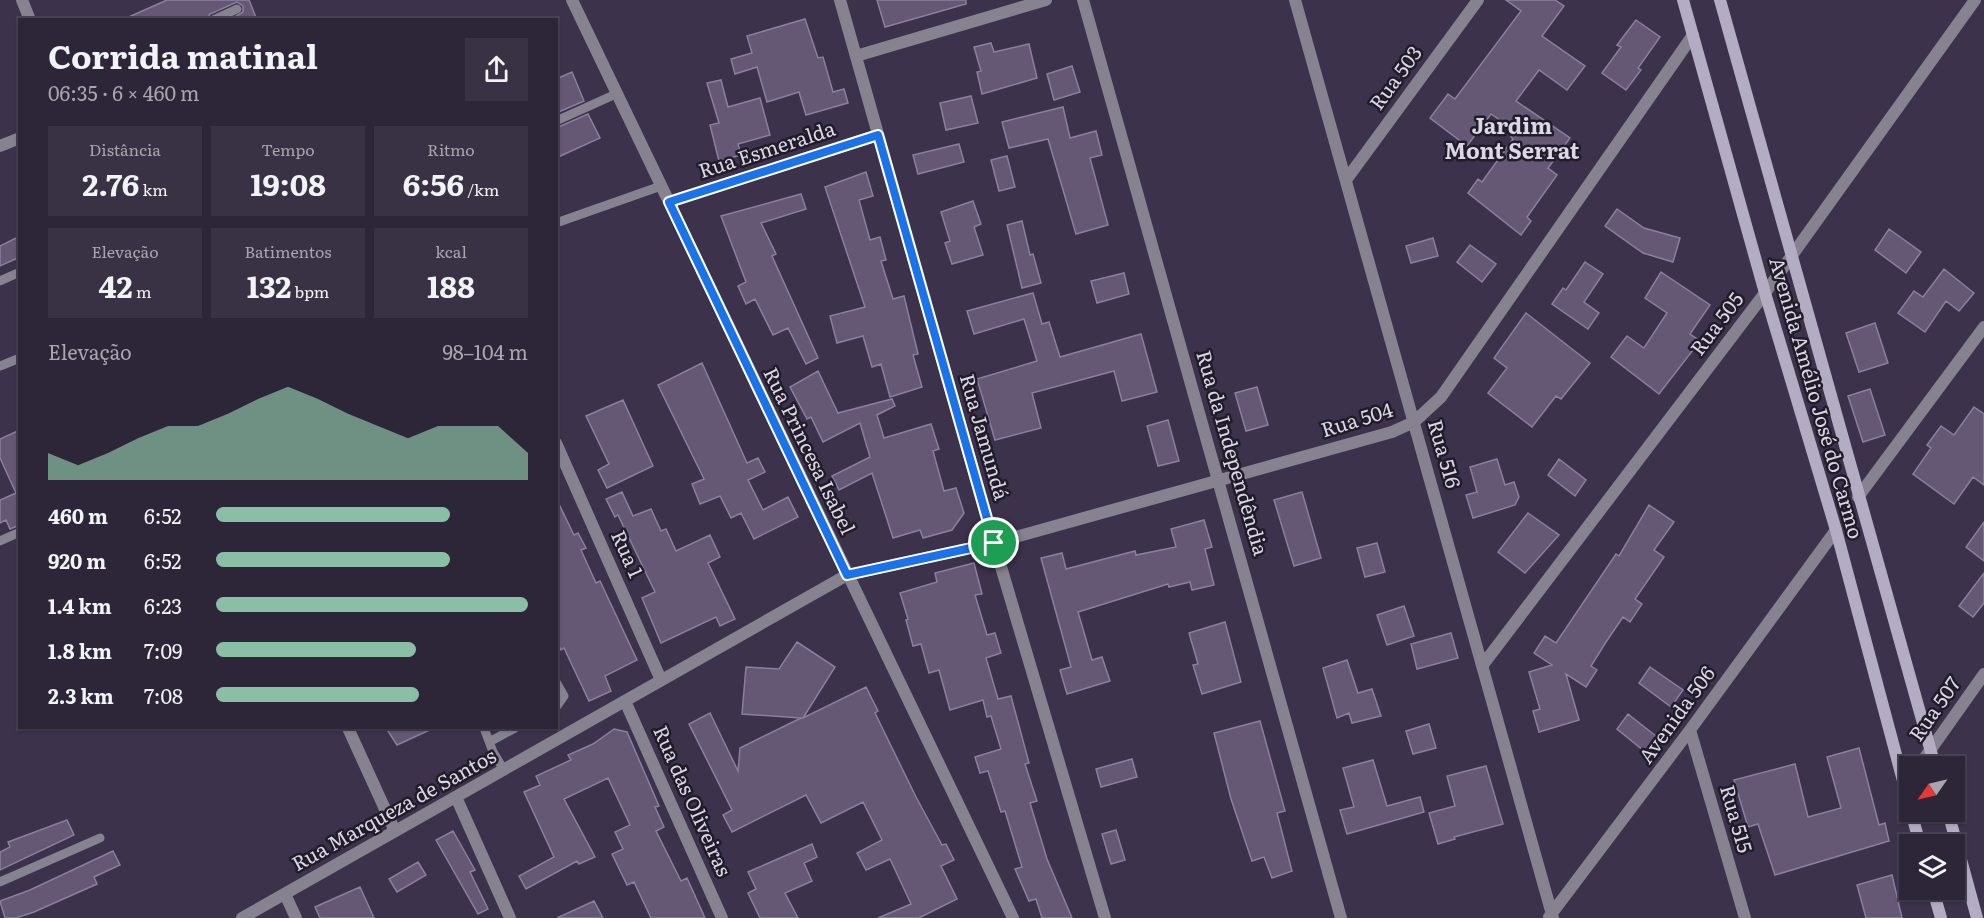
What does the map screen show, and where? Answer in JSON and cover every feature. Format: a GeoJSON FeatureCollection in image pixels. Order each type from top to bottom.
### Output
{"type":"FeatureCollection","features":[{"type":"Feature","properties":{"kind":"street"},"geometry":{"type":"LineString","coordinates":[[22,0],[29,18]]}},
{"type":"Feature","properties":{"kind":"street","name":"Rua Princesa Isabel"},"geometry":{"type":"LineString","coordinates":[[572,0],[1012,918]]}},
{"type":"Feature","properties":{"kind":"street","name":"Rua Jamundá"},"geometry":{"type":"LineString","coordinates":[[840,0],[994,543],[1105,918]]}},
{"type":"Feature","properties":{"kind":"street"},"geometry":{"type":"LineString","coordinates":[[856,56],[1046,0]]}},
{"type":"Feature","properties":{"kind":"street","name":"Rua da Independêndia"},"geometry":{"type":"LineString","coordinates":[[1083,0],[1341,918]]}},
{"type":"Feature","properties":{"kind":"street","name":"Rua 516"},"geometry":{"type":"LineString","coordinates":[[1295,0],[1550,917]]}},
{"type":"Feature","properties":{"kind":"street","name":"Rua 503"},"geometry":{"type":"LineString","coordinates":[[1346,180],[1478,0]]}},
{"type":"Feature","properties":{"kind":"street","name":"Avenida Amélio José do Carmo"},"geometry":{"type":"LineString","coordinates":[[1683,0],[1899,756]]}},
{"type":"Feature","properties":{"kind":"street","name":"Avenida Amélio José do Carmo"},"geometry":{"type":"LineString","coordinates":[[1720,0],[1932,756]]}},
{"type":"Feature","properties":{"kind":"street"},"geometry":{"type":"LineString","coordinates":[[1974,1],[1984,11]]}},
{"type":"Feature","properties":{"kind":"street","name":"Rua 505"},"geometry":{"type":"LineString","coordinates":[[1482,666],[1765,293],[1974,1]]}},
{"type":"Feature","properties":{"kind":"street","name":"Rua 504"},"geometry":{"type":"LineString","coordinates":[[847,575],[994,543],[1392,432],[1414,422],[1441,397],[1693,35]]}},
{"type":"Feature","properties":{"kind":"street","name":"Rua Esmeralda"},"geometry":{"type":"LineString","coordinates":[[669,202],[878,135]]}},
{"type":"Feature","properties":{"kind":"street"},"geometry":{"type":"LineString","coordinates":[[0,147],[18,139]]}},
{"type":"Feature","properties":{"kind":"street"},"geometry":{"type":"LineString","coordinates":[[1858,497],[1984,327]]}},
{"type":"Feature","properties":{"kind":"street","name":"Rua 1"},"geometry":{"type":"LineString","coordinates":[[558,448],[661,680]]}},
{"type":"Feature","properties":{"kind":"street","name":"Avenida 506"},"geometry":{"type":"LineString","coordinates":[[1550,917],[1836,530]]}},
{"type":"Feature","properties":{"kind":"street","name":"Rua Marqueza de Santos"},"geometry":{"type":"LineString","coordinates":[[242,918],[847,575]]}},
{"type":"Feature","properties":{"kind":"street","name":"Rua 507"},"geometry":{"type":"LineString","coordinates":[[1925,756],[1984,674]]}},
{"type":"Feature","properties":{"kind":"street","name":"Rua das Oliveiras"},"geometry":{"type":"LineString","coordinates":[[625,701],[722,918]]}},
{"type":"Feature","properties":{"kind":"street"},"geometry":{"type":"LineString","coordinates":[[348,729],[395,831]]}},
{"type":"Feature","properties":{"kind":"street","name":"Rua 515"},"geometry":{"type":"LineString","coordinates":[[1690,730],[1745,918]]}},
{"type":"Feature","properties":{"kind":"street"},"geometry":{"type":"LineString","coordinates":[[456,797],[510,918]]}},
{"type":"Feature","properties":{"kind":"street"},"geometry":{"type":"LineString","coordinates":[[1950,822],[1977,918]]}},
{"type":"Feature","properties":{"kind":"street"},"geometry":{"type":"LineString","coordinates":[[285,894],[296,918]]}},
{"type":"Feature","properties":{"kind":"street"},"geometry":{"type":"LineString","coordinates":[[1936,900],[1941,918]]}},
{"type":"Feature","properties":{"kind":"lane"},"geometry":{"type":"LineString","coordinates":[[217,18],[237,9]]}},
{"type":"Feature","properties":{"kind":"lane"},"geometry":{"type":"LineString","coordinates":[[558,120],[616,94]]}},
{"type":"Feature","properties":{"kind":"lane"},"geometry":{"type":"LineString","coordinates":[[558,222],[661,186]]}},
{"type":"Feature","properties":{"kind":"lane"},"geometry":{"type":"LineString","coordinates":[[0,281],[18,273]]}},
{"type":"Feature","properties":{"kind":"lane"},"geometry":{"type":"LineString","coordinates":[[0,366],[18,359]]}},
{"type":"Feature","properties":{"kind":"lane"},"geometry":{"type":"LineString","coordinates":[[0,541],[18,533]]}},
{"type":"Feature","properties":{"kind":"lane"},"geometry":{"type":"LineString","coordinates":[[558,686],[564,696],[558,705]]}},
{"type":"Feature","properties":{"kind":"lane"},"geometry":{"type":"LineString","coordinates":[[485,729],[491,741],[493,752],[504,770]]}},
{"type":"Feature","properties":{"kind":"lane"},"geometry":{"type":"LineString","coordinates":[[491,741],[513,729]]}},
{"type":"Feature","properties":{"kind":"lane"},"geometry":{"type":"LineString","coordinates":[[0,882],[100,838]]}},
{"type":"Feature","properties":{"kind":"building"},"geometry":{"type":"Polygon","coordinates":[[[167,0],[249,0],[256,18],[233,18],[243,12],[243,6],[237,2],[210,14],[207,18],[126,18],[167,0]]]}},
{"type":"Feature","properties":{"kind":"building"},"geometry":{"type":"Polygon","coordinates":[[[877,0],[966,0],[966,4],[885,27],[877,0]]]}},
{"type":"Feature","properties":{"kind":"building"},"geometry":{"type":"Polygon","coordinates":[[[1506,0],[1555,0],[1564,6],[1542,36],[1585,66],[1567,90],[1539,70],[1516,101],[1570,138],[1548,168],[1557,175],[1527,217],[1531,221],[1521,235],[1468,193],[1478,179],[1482,182],[1513,139],[1511,137],[1515,131],[1491,114],[1467,146],[1430,118],[1448,94],[1455,99],[1521,11],[1506,0]]]}},
{"type":"Feature","properties":{"kind":"building"},"geometry":{"type":"Polygon","coordinates":[[[805,19],[818,58],[823,57],[833,92],[844,89],[848,103],[806,115],[799,92],[767,102],[757,67],[735,74],[731,59],[752,53],[747,36],[805,19]]]}},
{"type":"Feature","properties":{"kind":"building"},"geometry":{"type":"Polygon","coordinates":[[[1636,20],[1660,37],[1638,68],[1641,70],[1626,90],[1602,73],[1621,47],[1617,45],[1636,20]]]}},
{"type":"Feature","properties":{"kind":"building"},"geometry":{"type":"Polygon","coordinates":[[[991,43],[994,52],[1029,44],[1037,78],[982,94],[977,72],[981,71],[974,47],[991,43]]]}},
{"type":"Feature","properties":{"kind":"building"},"geometry":{"type":"Polygon","coordinates":[[[1072,66],[1080,92],[1054,100],[1047,74],[1072,66]]]}},
{"type":"Feature","properties":{"kind":"building"},"geometry":{"type":"Polygon","coordinates":[[[572,72],[584,101],[558,112],[558,78],[572,72]]]}},
{"type":"Feature","properties":{"kind":"building"},"geometry":{"type":"Polygon","coordinates":[[[721,80],[728,107],[760,98],[770,135],[738,144],[741,155],[719,161],[710,125],[719,123],[707,83],[721,80]]]}},
{"type":"Feature","properties":{"kind":"building"},"geometry":{"type":"Polygon","coordinates":[[[971,96],[978,123],[946,130],[940,103],[971,96]]]}},
{"type":"Feature","properties":{"kind":"building"},"geometry":{"type":"Polygon","coordinates":[[[1063,107],[1070,138],[1096,131],[1102,155],[1090,158],[1108,225],[1076,234],[1048,139],[1009,148],[1002,122],[1063,107]]]}},
{"type":"Feature","properties":{"kind":"building"},"geometry":{"type":"Polygon","coordinates":[[[588,114],[600,138],[558,157],[558,127],[588,114]]]}},
{"type":"Feature","properties":{"kind":"building"},"geometry":{"type":"Polygon","coordinates":[[[959,144],[964,162],[918,174],[913,155],[959,144]]]}},
{"type":"Feature","properties":{"kind":"building"},"geometry":{"type":"Polygon","coordinates":[[[1007,156],[1015,187],[999,191],[991,160],[1007,156]]]}},
{"type":"Feature","properties":{"kind":"building"},"geometry":{"type":"Polygon","coordinates":[[[866,172],[873,196],[859,200],[870,240],[880,237],[886,260],[881,261],[893,299],[904,296],[918,354],[913,355],[922,387],[890,397],[881,364],[872,367],[863,336],[837,343],[830,316],[865,307],[825,187],[866,172]]]}},
{"type":"Feature","properties":{"kind":"building"},"geometry":{"type":"Polygon","coordinates":[[[801,194],[806,209],[761,223],[776,254],[772,256],[818,358],[806,364],[788,328],[773,335],[755,299],[746,304],[738,286],[746,282],[721,216],[801,194]]]}},
{"type":"Feature","properties":{"kind":"building"},"geometry":{"type":"Polygon","coordinates":[[[973,201],[981,224],[974,227],[983,255],[952,264],[945,243],[950,241],[941,212],[973,201]]]}},
{"type":"Feature","properties":{"kind":"building"},"geometry":{"type":"Polygon","coordinates":[[[1617,209],[1644,228],[1680,238],[1673,262],[1643,253],[1605,226],[1617,209]]]}},
{"type":"Feature","properties":{"kind":"building"},"geometry":{"type":"Polygon","coordinates":[[[1022,221],[1030,255],[1033,254],[1041,283],[1022,288],[1007,225],[1022,221]]]}},
{"type":"Feature","properties":{"kind":"building"},"geometry":{"type":"Polygon","coordinates":[[[1889,229],[1921,252],[1906,273],[1875,250],[1889,229]]]}},
{"type":"Feature","properties":{"kind":"building"},"geometry":{"type":"Polygon","coordinates":[[[18,237],[18,258],[0,266],[0,246],[18,237]]]}},
{"type":"Feature","properties":{"kind":"building"},"geometry":{"type":"Polygon","coordinates":[[[1433,238],[1438,256],[1411,263],[1406,246],[1433,238]]]}},
{"type":"Feature","properties":{"kind":"building"},"geometry":{"type":"Polygon","coordinates":[[[1470,245],[1496,264],[1482,282],[1457,262],[1470,245]]]}},
{"type":"Feature","properties":{"kind":"building"},"geometry":{"type":"Polygon","coordinates":[[[1585,262],[1603,274],[1584,302],[1599,313],[1588,329],[1552,304],[1563,288],[1566,290],[1585,262]]]}},
{"type":"Feature","properties":{"kind":"building"},"geometry":{"type":"Polygon","coordinates":[[[1944,269],[1974,293],[1959,311],[1946,301],[1925,332],[1898,313],[1914,291],[1923,297],[1944,269]]]}},
{"type":"Feature","properties":{"kind":"building"},"geometry":{"type":"Polygon","coordinates":[[[1661,272],[1710,305],[1690,334],[1700,341],[1659,394],[1611,357],[1627,336],[1644,348],[1667,313],[1645,298],[1661,272]]]}},
{"type":"Feature","properties":{"kind":"building"},"geometry":{"type":"Polygon","coordinates":[[[1124,273],[1129,294],[1097,303],[1091,281],[1124,273]]]}},
{"type":"Feature","properties":{"kind":"building"},"geometry":{"type":"Polygon","coordinates":[[[1033,293],[1042,324],[1049,322],[1060,357],[1141,334],[1157,392],[1122,401],[1114,371],[1032,393],[1041,428],[995,440],[977,379],[1037,361],[1024,319],[974,334],[967,311],[1033,293]]]}},
{"type":"Feature","properties":{"kind":"building"},"geometry":{"type":"Polygon","coordinates":[[[1526,313],[1590,363],[1561,399],[1556,396],[1532,427],[1488,393],[1507,368],[1494,358],[1526,313]]]}},
{"type":"Feature","properties":{"kind":"building"},"geometry":{"type":"Polygon","coordinates":[[[1875,323],[1888,363],[1859,372],[1846,333],[1875,323]]]}},
{"type":"Feature","properties":{"kind":"building"},"geometry":{"type":"Polygon","coordinates":[[[702,363],[747,463],[758,458],[765,472],[748,480],[763,510],[788,497],[798,517],[754,539],[741,513],[731,518],[720,496],[700,504],[692,484],[704,479],[658,385],[702,363]]]}},
{"type":"Feature","properties":{"kind":"building"},"geometry":{"type":"Polygon","coordinates":[[[818,371],[838,413],[892,399],[895,406],[877,415],[884,438],[931,424],[939,449],[933,451],[944,491],[956,488],[964,513],[952,530],[923,538],[920,530],[893,538],[872,473],[839,490],[832,476],[870,457],[860,423],[823,442],[811,417],[807,419],[790,387],[818,371]]]}},
{"type":"Feature","properties":{"kind":"building"},"geometry":{"type":"Polygon","coordinates":[[[1257,387],[1268,425],[1246,431],[1235,393],[1257,387]]]}},
{"type":"Feature","properties":{"kind":"building"},"geometry":{"type":"Polygon","coordinates":[[[1870,389],[1885,435],[1863,442],[1848,396],[1870,389]]]}},
{"type":"Feature","properties":{"kind":"building"},"geometry":{"type":"Polygon","coordinates":[[[623,400],[653,466],[607,488],[598,470],[609,464],[586,416],[623,400]]]}},
{"type":"Feature","properties":{"kind":"building"},"geometry":{"type":"Polygon","coordinates":[[[1974,407],[1984,414],[1984,485],[1973,477],[1954,504],[1913,474],[1931,448],[1927,445],[1941,426],[1954,435],[1974,407]]]}},
{"type":"Feature","properties":{"kind":"building"},"geometry":{"type":"Polygon","coordinates":[[[1168,420],[1179,461],[1158,466],[1147,426],[1168,420]]]}},
{"type":"Feature","properties":{"kind":"building"},"geometry":{"type":"Polygon","coordinates":[[[18,431],[18,526],[10,529],[6,520],[0,523],[0,500],[16,493],[0,458],[0,439],[18,431]]]}},
{"type":"Feature","properties":{"kind":"building"},"geometry":{"type":"Polygon","coordinates":[[[1497,459],[1505,485],[1514,482],[1519,497],[1515,505],[1473,518],[1466,495],[1477,492],[1470,467],[1497,459]]]}},
{"type":"Feature","properties":{"kind":"building"},"geometry":{"type":"Polygon","coordinates":[[[1559,459],[1586,480],[1575,496],[1548,475],[1559,459]]]}},
{"type":"Feature","properties":{"kind":"building"},"geometry":{"type":"Polygon","coordinates":[[[622,492],[633,516],[651,509],[661,531],[666,529],[676,551],[710,535],[720,557],[708,563],[735,619],[720,626],[716,617],[661,643],[642,598],[655,592],[618,515],[615,517],[606,499],[622,492]]]}},
{"type":"Feature","properties":{"kind":"building"},"geometry":{"type":"Polygon","coordinates":[[[1302,492],[1321,558],[1294,566],[1274,500],[1302,492]]]}},
{"type":"Feature","properties":{"kind":"building"},"geometry":{"type":"Polygon","coordinates":[[[558,502],[574,535],[578,533],[586,548],[581,550],[596,583],[600,581],[637,660],[605,676],[611,691],[589,701],[564,648],[561,650],[558,644],[558,502]]]}},
{"type":"Feature","properties":{"kind":"building"},"geometry":{"type":"Polygon","coordinates":[[[1649,505],[1674,522],[1654,550],[1664,557],[1635,599],[1642,604],[1630,622],[1623,617],[1606,642],[1591,666],[1597,670],[1586,687],[1566,674],[1579,720],[1539,732],[1533,711],[1540,709],[1529,672],[1552,665],[1534,653],[1545,636],[1556,643],[1616,554],[1619,556],[1649,505]]]}},
{"type":"Feature","properties":{"kind":"building"},"geometry":{"type":"Polygon","coordinates":[[[1528,513],[1559,535],[1525,573],[1498,552],[1528,513]]]}},
{"type":"Feature","properties":{"kind":"building"},"geometry":{"type":"Polygon","coordinates":[[[1204,520],[1212,547],[1205,549],[1214,585],[1192,590],[1190,582],[1169,587],[1168,584],[1078,612],[1092,660],[1102,657],[1110,681],[1067,694],[1060,670],[1071,667],[1041,558],[1062,553],[1066,569],[1135,551],[1136,555],[1176,547],[1171,529],[1204,520]]]}},
{"type":"Feature","properties":{"kind":"building"},"geometry":{"type":"Polygon","coordinates":[[[1984,522],[1984,561],[1966,547],[1984,522]]]}},
{"type":"Feature","properties":{"kind":"building"},"geometry":{"type":"Polygon","coordinates":[[[1377,543],[1385,572],[1365,577],[1357,548],[1377,543]]]}},
{"type":"Feature","properties":{"kind":"building"},"geometry":{"type":"Polygon","coordinates":[[[974,563],[982,594],[975,595],[987,635],[995,633],[1001,653],[986,658],[998,699],[1011,696],[1029,763],[1025,764],[1037,801],[1030,803],[1047,859],[1072,918],[1042,918],[1036,899],[1029,901],[1015,869],[1022,867],[1005,811],[1001,812],[988,771],[980,773],[975,757],[1001,749],[991,716],[987,717],[983,700],[950,710],[939,670],[929,673],[921,644],[913,646],[900,593],[937,582],[935,573],[974,563]]]}},
{"type":"Feature","properties":{"kind":"building"},"geometry":{"type":"Polygon","coordinates":[[[1984,573],[1984,603],[1973,617],[1959,606],[1984,573]]]}},
{"type":"Feature","properties":{"kind":"building"},"geometry":{"type":"Polygon","coordinates":[[[1404,606],[1414,636],[1387,645],[1377,615],[1404,606]]]}},
{"type":"Feature","properties":{"kind":"building"},"geometry":{"type":"Polygon","coordinates":[[[1225,622],[1241,682],[1202,694],[1193,665],[1198,664],[1189,633],[1225,622]]]}},
{"type":"Feature","properties":{"kind":"building"},"geometry":{"type":"Polygon","coordinates":[[[1451,633],[1458,658],[1417,669],[1411,644],[1451,633]]]}},
{"type":"Feature","properties":{"kind":"building"},"geometry":{"type":"Polygon","coordinates":[[[797,642],[835,667],[803,718],[866,687],[878,711],[875,713],[916,797],[942,845],[946,844],[954,860],[941,866],[957,899],[919,918],[878,918],[911,904],[890,859],[866,870],[857,853],[882,840],[863,802],[821,823],[806,795],[732,832],[723,815],[732,810],[689,724],[710,713],[738,771],[740,748],[801,718],[742,714],[746,667],[779,669],[797,642]]]}},
{"type":"Feature","properties":{"kind":"building"},"geometry":{"type":"Polygon","coordinates":[[[1347,660],[1358,693],[1372,689],[1381,716],[1352,723],[1349,713],[1337,718],[1323,668],[1347,660]]]}},
{"type":"Feature","properties":{"kind":"building"},"geometry":{"type":"Polygon","coordinates":[[[1650,667],[1683,690],[1671,707],[1639,683],[1650,667]]]}},
{"type":"Feature","properties":{"kind":"building"},"geometry":{"type":"Polygon","coordinates":[[[1628,714],[1661,740],[1649,755],[1617,729],[1628,714]]]}},
{"type":"Feature","properties":{"kind":"building"},"geometry":{"type":"Polygon","coordinates":[[[1260,721],[1285,811],[1277,813],[1292,871],[1272,878],[1264,857],[1252,861],[1231,799],[1214,733],[1260,721]]]}},
{"type":"Feature","properties":{"kind":"building"},"geometry":{"type":"Polygon","coordinates":[[[1429,724],[1436,748],[1413,754],[1406,731],[1429,724]]]}},
{"type":"Feature","properties":{"kind":"building"},"geometry":{"type":"Polygon","coordinates":[[[387,729],[432,729],[397,745],[387,729]]]}},
{"type":"Feature","properties":{"kind":"building"},"geometry":{"type":"Polygon","coordinates":[[[614,729],[627,732],[659,806],[655,807],[664,827],[656,831],[681,881],[687,878],[705,918],[651,918],[634,882],[627,885],[612,854],[623,849],[615,832],[630,825],[608,778],[564,799],[595,857],[579,864],[577,861],[526,889],[519,876],[554,857],[524,792],[540,785],[536,776],[571,760],[568,755],[593,744],[614,729]]]}},
{"type":"Feature","properties":{"kind":"building"},"geometry":{"type":"Polygon","coordinates":[[[1859,748],[1879,825],[1885,823],[1889,841],[1775,875],[1758,824],[1748,827],[1734,780],[1795,764],[1808,817],[1841,808],[1827,757],[1859,748]]]}},
{"type":"Feature","properties":{"kind":"building"},"geometry":{"type":"Polygon","coordinates":[[[1132,759],[1137,777],[1101,787],[1096,769],[1132,759]]]}},
{"type":"Feature","properties":{"kind":"building"},"geometry":{"type":"Polygon","coordinates":[[[1373,760],[1387,806],[1420,797],[1424,812],[1347,834],[1340,810],[1354,807],[1343,768],[1373,760]]]}},
{"type":"Feature","properties":{"kind":"building"},"geometry":{"type":"Polygon","coordinates":[[[1486,766],[1503,824],[1454,837],[1455,839],[1438,844],[1429,813],[1455,806],[1447,776],[1486,766]]]}},
{"type":"Feature","properties":{"kind":"building"},"geometry":{"type":"Polygon","coordinates":[[[67,820],[74,835],[0,870],[0,852],[10,847],[8,842],[67,820]]]}},
{"type":"Feature","properties":{"kind":"building"},"geometry":{"type":"Polygon","coordinates":[[[1116,830],[1125,860],[1111,864],[1102,834],[1116,830]]]}},
{"type":"Feature","properties":{"kind":"building"},"geometry":{"type":"Polygon","coordinates":[[[453,831],[475,870],[470,872],[488,909],[478,914],[436,840],[453,831]]]}},
{"type":"Feature","properties":{"kind":"building"},"geometry":{"type":"Polygon","coordinates":[[[812,844],[817,857],[804,863],[812,881],[785,893],[798,918],[760,918],[748,893],[756,889],[748,872],[812,844]]]}},
{"type":"Feature","properties":{"kind":"building"},"geometry":{"type":"Polygon","coordinates":[[[113,851],[120,865],[94,877],[97,884],[34,912],[16,918],[5,918],[0,901],[30,890],[113,851]]]}},
{"type":"Feature","properties":{"kind":"building"},"geometry":{"type":"Polygon","coordinates":[[[418,862],[426,875],[397,892],[389,879],[418,862]]]}},
{"type":"Feature","properties":{"kind":"building"},"geometry":{"type":"Polygon","coordinates":[[[1892,875],[1902,918],[1866,918],[1857,885],[1892,875]]]}},
{"type":"Feature","properties":{"kind":"building"},"geometry":{"type":"Polygon","coordinates":[[[360,887],[374,918],[320,918],[315,907],[360,887]]]}},
{"type":"Feature","properties":{"kind":"building"},"geometry":{"type":"Polygon","coordinates":[[[594,901],[603,918],[557,918],[594,901]]]}},
{"type":"Feature","properties":{"kind":"district","name":"Jardim Mont Serrat"},"geometry":{"type":"Point","coordinates":[1512,138]}},
{"type":"Feature","properties":{"kind":"route"},"geometry":{"type":"LineString","coordinates":[[878,135],[994,543],[847,575],[669,202],[878,135]]}}]}
